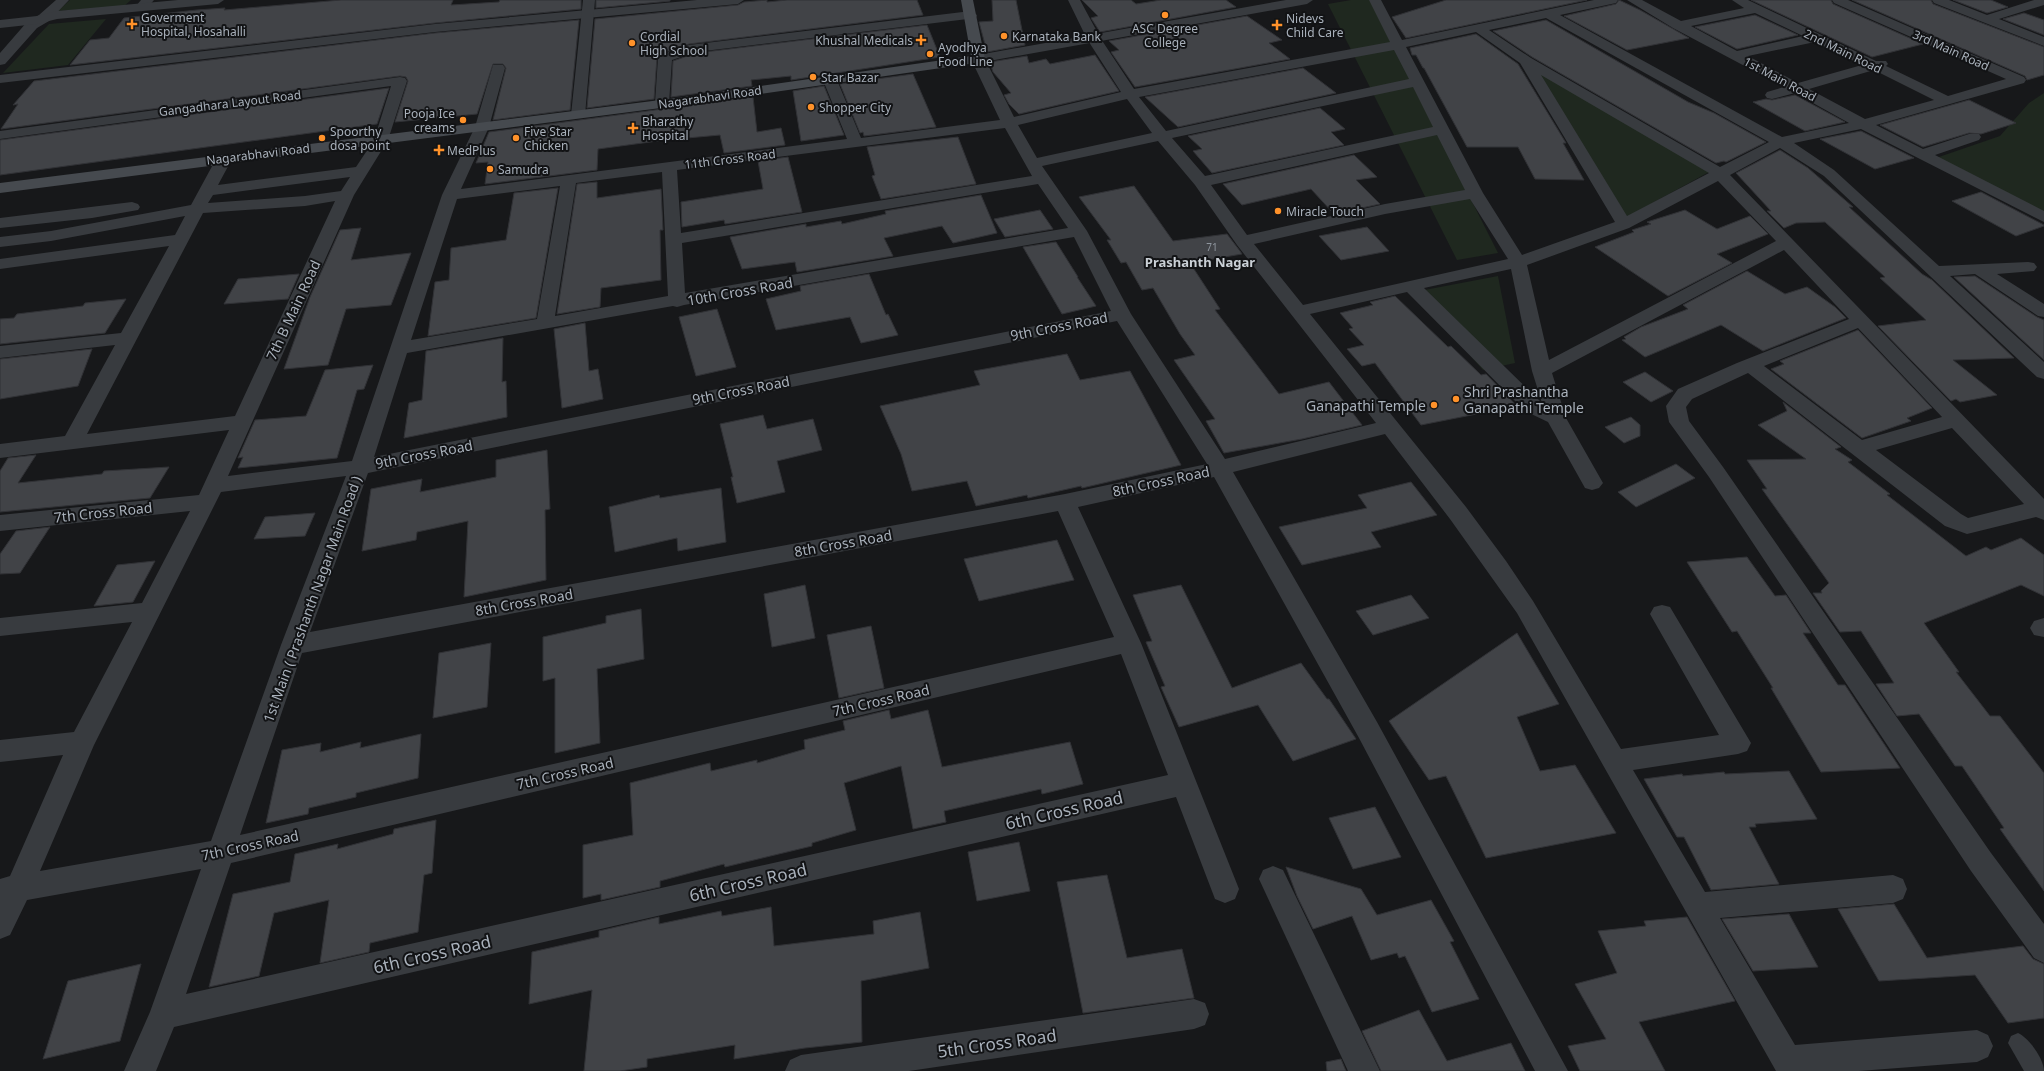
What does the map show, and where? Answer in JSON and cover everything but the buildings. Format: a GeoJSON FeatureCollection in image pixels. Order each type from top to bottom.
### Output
{"type":"FeatureCollection","features":[{"type":"Feature","properties":{"kind":"main road"},"geometry":{"type":"LineString","coordinates":[[967,0],[978,59]]}},
{"type":"Feature","properties":{"kind":"main road","name":"Nagarabhavi Road"},"geometry":{"type":"LineString","coordinates":[[0,188],[578,115],[978,59]]}},
{"type":"Feature","properties":{"kind":"street"},"geometry":{"type":"LineString","coordinates":[[0,61],[32,25],[44,18],[63,0]]}},
{"type":"Feature","properties":{"kind":"street"},"geometry":{"type":"LineString","coordinates":[[0,24],[145,3],[218,0]]}},
{"type":"Feature","properties":{"kind":"street"},"geometry":{"type":"LineString","coordinates":[[0,79],[435,28],[589,7],[738,0]]}},
{"type":"Feature","properties":{"kind":"street"},"geometry":{"type":"LineString","coordinates":[[1074,0],[1094,39],[1130,94],[1162,136],[1201,182],[1243,241],[1458,513],[1502,573],[1525,608],[1790,1066],[1977,1046]]}},
{"type":"Feature","properties":{"kind":"street"},"geometry":{"type":"LineString","coordinates":[[1307,0],[978,59],[1009,123],[1038,171],[1079,231],[1122,314],[1220,468],[1371,737],[1552,1071]]}},
{"type":"Feature","properties":{"kind":"street"},"geometry":{"type":"LineString","coordinates":[[1375,0],[1475,193],[1518,262],[1542,371],[1556,418],[1592,483]]}},
{"type":"Feature","properties":{"kind":"street","name":"11th Cross Road"},"geometry":{"type":"LineString","coordinates":[[450,195],[1009,123],[1130,94],[1480,29],[1612,0]]}},
{"type":"Feature","properties":{"kind":"street","name":"1st Main Road"},"geometry":{"type":"LineString","coordinates":[[1633,0],[1863,124],[2044,217]]}},
{"type":"Feature","properties":{"kind":"street","name":"2nd Main Road"},"geometry":{"type":"LineString","coordinates":[[1738,0],[1948,102]]}},
{"type":"Feature","properties":{"kind":"street","name":"3rd Main Road"},"geometry":{"type":"LineString","coordinates":[[1838,0],[2019,80],[1948,102]]}},
{"type":"Feature","properties":{"kind":"street"},"geometry":{"type":"LineString","coordinates":[[1938,0],[2044,42]]}},
{"type":"Feature","properties":{"kind":"street"},"geometry":{"type":"LineString","coordinates":[[1987,19],[2044,1]]}},
{"type":"Feature","properties":{"kind":"street"},"geometry":{"type":"LineString","coordinates":[[578,115],[589,7]]}},
{"type":"Feature","properties":{"kind":"street"},"geometry":{"type":"LineString","coordinates":[[1678,25],[1756,9]]}},
{"type":"Feature","properties":{"kind":"street"},"geometry":{"type":"LineString","coordinates":[[1549,14],[1800,153],[1829,174],[2044,373]]}},
{"type":"Feature","properties":{"kind":"street"},"geometry":{"type":"LineString","coordinates":[[662,103],[665,58],[694,48],[971,15]]}},
{"type":"Feature","properties":{"kind":"street"},"geometry":{"type":"LineString","coordinates":[[1480,29],[1526,61],[1719,173],[2042,510]]}},
{"type":"Feature","properties":{"kind":"street"},"geometry":{"type":"LineString","coordinates":[[1735,55],[1815,38]]}},
{"type":"Feature","properties":{"kind":"street"},"geometry":{"type":"LineString","coordinates":[[1526,61],[1624,224]]}},
{"type":"Feature","properties":{"kind":"street"},"geometry":{"type":"LineString","coordinates":[[1772,95],[1892,61]]}},
{"type":"Feature","properties":{"kind":"street","name":"1st Main ( Prashanth Nagar Main Road )"},"geometry":{"type":"LineString","coordinates":[[140,1071],[164,1014],[292,645],[360,467],[450,195],[482,127],[498,68]]}},
{"type":"Feature","properties":{"kind":"street"},"geometry":{"type":"LineString","coordinates":[[830,80],[856,143]]}},
{"type":"Feature","properties":{"kind":"street","name":"Gangadhara Layout Road"},"geometry":{"type":"LineString","coordinates":[[0,135],[400,81],[381,140]]}},
{"type":"Feature","properties":{"kind":"street"},"geometry":{"type":"LineString","coordinates":[[674,239],[1038,171],[1162,136],[1417,82]]}},
{"type":"Feature","properties":{"kind":"street"},"geometry":{"type":"LineString","coordinates":[[1299,311],[1518,262],[1624,224],[1654,210],[1719,173],[1780,142],[1863,124],[1948,102]]}},
{"type":"Feature","properties":{"kind":"street"},"geometry":{"type":"LineString","coordinates":[[1201,182],[1443,129]]}},
{"type":"Feature","properties":{"kind":"street"},"geometry":{"type":"LineString","coordinates":[[1925,155],[1974,137]]}},
{"type":"Feature","properties":{"kind":"street","name":"7th B Main Road"},"geometry":{"type":"LineString","coordinates":[[0,925],[9,890],[82,742],[210,494],[241,422],[346,195],[381,140]]}},
{"type":"Feature","properties":{"kind":"street"},"geometry":{"type":"LineString","coordinates":[[72,442],[224,159]]}},
{"type":"Feature","properties":{"kind":"street"},"geometry":{"type":"LineString","coordinates":[[669,167],[677,302]]}},
{"type":"Feature","properties":{"kind":"street"},"geometry":{"type":"LineString","coordinates":[[0,223],[92,213],[203,198],[361,171]]}},
{"type":"Feature","properties":{"kind":"street"},"geometry":{"type":"LineString","coordinates":[[545,324],[569,180]]}},
{"type":"Feature","properties":{"kind":"street"},"geometry":{"type":"LineString","coordinates":[[1243,241],[1385,209],[1475,193]]}},
{"type":"Feature","properties":{"kind":"street"},"geometry":{"type":"LineString","coordinates":[[0,242],[51,236],[203,198],[305,201],[346,195]]}},
{"type":"Feature","properties":{"kind":"street","name":"10th Cross Road"},"geometry":{"type":"LineString","coordinates":[[400,348],[677,302],[1079,231]]}},
{"type":"Feature","properties":{"kind":"street"},"geometry":{"type":"LineString","coordinates":[[0,264],[181,239]]}},
{"type":"Feature","properties":{"kind":"street"},"geometry":{"type":"LineString","coordinates":[[1542,371],[1786,242]]}},
{"type":"Feature","properties":{"kind":"street"},"geometry":{"type":"LineString","coordinates":[[1934,271],[2028,267]]}},
{"type":"Feature","properties":{"kind":"street"},"geometry":{"type":"LineString","coordinates":[[1978,269],[2044,312]]}},
{"type":"Feature","properties":{"kind":"street"},"geometry":{"type":"LineString","coordinates":[[1411,286],[1532,406],[1556,418]]}},
{"type":"Feature","properties":{"kind":"street","name":"9th Cross Road"},"geometry":{"type":"LineString","coordinates":[[210,494],[360,467],[1122,314]]}},
{"type":"Feature","properties":{"kind":"street"},"geometry":{"type":"LineString","coordinates":[[1860,321],[1750,364],[1685,394],[1676,406],[1679,422],[1716,472],[1981,862],[2044,948]]}},
{"type":"Feature","properties":{"kind":"street"},"geometry":{"type":"LineString","coordinates":[[0,352],[127,338]]}},
{"type":"Feature","properties":{"kind":"street"},"geometry":{"type":"LineString","coordinates":[[1750,364],[1952,520],[1966,526],[2042,510]]}},
{"type":"Feature","properties":{"kind":"street"},"geometry":{"type":"LineString","coordinates":[[1859,448],[1956,420]]}},
{"type":"Feature","properties":{"kind":"street"},"geometry":{"type":"LineString","coordinates":[[0,451],[241,422]]}},
{"type":"Feature","properties":{"kind":"street","name":"8th Cross Road"},"geometry":{"type":"LineString","coordinates":[[292,645],[1065,502],[1220,468],[1390,426]]}},
{"type":"Feature","properties":{"kind":"street","name":"7th Cross Road"},"geometry":{"type":"LineString","coordinates":[[0,523],[210,494]]}},
{"type":"Feature","properties":{"kind":"street"},"geometry":{"type":"LineString","coordinates":[[1065,502],[1129,643],[1226,890]]}},
{"type":"Feature","properties":{"kind":"street"},"geometry":{"type":"LineString","coordinates":[[0,627],[149,611]]}},
{"type":"Feature","properties":{"kind":"street"},"geometry":{"type":"LineString","coordinates":[[1614,761],[1738,743],[1662,614]]}},
{"type":"Feature","properties":{"kind":"street","name":"7th Cross Road"},"geometry":{"type":"LineString","coordinates":[[9,890],[221,852],[1129,643]]}},
{"type":"Feature","properties":{"kind":"street"},"geometry":{"type":"LineString","coordinates":[[0,751],[82,742]]}},
{"type":"Feature","properties":{"kind":"street","name":"6th Cross Road"},"geometry":{"type":"LineString","coordinates":[[164,1014],[1184,783]]}},
{"type":"Feature","properties":{"kind":"street"},"geometry":{"type":"LineString","coordinates":[[1273,879],[1364,1071]]}},
{"type":"Feature","properties":{"kind":"street"},"geometry":{"type":"LineString","coordinates":[[1697,906],[1893,889]]}},
{"type":"Feature","properties":{"kind":"street","name":"5th Cross Road"},"geometry":{"type":"LineString","coordinates":[[801,1071],[1194,1014]]}},
{"type":"Feature","properties":{"kind":"lane"},"geometry":{"type":"LineString","coordinates":[[2018,1043],[2036,1071]]}},
{"type":"Feature","properties":{"kind":"shaded area"},"geometry":{"type":"Polygon","coordinates":[[[70,0],[131,0],[124,6],[58,11],[70,0]]]}},
{"type":"Feature","properties":{"kind":"shaded area"},"geometry":{"type":"Polygon","coordinates":[[[1351,0],[1370,0],[1498,253],[1457,260],[1328,4],[1351,0]]]}},
{"type":"Feature","properties":{"kind":"shaded area"},"geometry":{"type":"Polygon","coordinates":[[[106,19],[68,65],[3,73],[49,24],[106,19]]]}},
{"type":"Feature","properties":{"kind":"shaded area"},"geometry":{"type":"Polygon","coordinates":[[[1536,69],[1709,172],[1627,217],[1536,69]]]}},
{"type":"Feature","properties":{"kind":"shaded area"},"geometry":{"type":"Polygon","coordinates":[[[2044,93],[2044,214],[1936,158],[2000,136],[2029,103],[2044,93]]]}},
{"type":"Feature","properties":{"kind":"shaded area"},"geometry":{"type":"Polygon","coordinates":[[[1498,276],[1515,363],[1483,370],[1414,292],[1498,276]]]}},
{"type":"Feature","properties":{"kind":"place","name":"ASC Degree College"},"geometry":{"type":"Point","coordinates":[1165,15]}},
{"type":"Feature","properties":{"kind":"place","name":"Goverment Hospital, Hosahalli"},"geometry":{"type":"Point","coordinates":[132,24]}},
{"type":"Feature","properties":{"kind":"place","name":"Nidevs Child Care"},"geometry":{"type":"Point","coordinates":[1277,25]}},
{"type":"Feature","properties":{"kind":"place","name":"Karnataka Bank"},"geometry":{"type":"Point","coordinates":[1004,36]}},
{"type":"Feature","properties":{"kind":"place","name":"Khushal Medicals"},"geometry":{"type":"Point","coordinates":[921,40]}},
{"type":"Feature","properties":{"kind":"place","name":"Cordial High School"},"geometry":{"type":"Point","coordinates":[632,43]}},
{"type":"Feature","properties":{"kind":"place","name":"Ayodhya Food Line"},"geometry":{"type":"Point","coordinates":[930,54]}},
{"type":"Feature","properties":{"kind":"place","name":"Star Bazar"},"geometry":{"type":"Point","coordinates":[813,77]}},
{"type":"Feature","properties":{"kind":"place","name":"Shopper City"},"geometry":{"type":"Point","coordinates":[811,107]}},
{"type":"Feature","properties":{"kind":"place","name":"Pooja Ice creams"},"geometry":{"type":"Point","coordinates":[463,120]}},
{"type":"Feature","properties":{"kind":"place","name":"Bharathy Hospital"},"geometry":{"type":"Point","coordinates":[633,128]}},
{"type":"Feature","properties":{"kind":"place","name":"Spoorthy dosa point"},"geometry":{"type":"Point","coordinates":[322,138]}},
{"type":"Feature","properties":{"kind":"place","name":"Five Star Chicken"},"geometry":{"type":"Point","coordinates":[516,138]}},
{"type":"Feature","properties":{"kind":"place","name":"MedPlus"},"geometry":{"type":"Point","coordinates":[439,150]}},
{"type":"Feature","properties":{"kind":"place","name":"Samudra"},"geometry":{"type":"Point","coordinates":[490,169]}},
{"type":"Feature","properties":{"kind":"place","name":"Miracle Touch"},"geometry":{"type":"Point","coordinates":[1278,211]}},
{"type":"Feature","properties":{"kind":"place","name":"Shri Prashantha Ganapathi Temple"},"geometry":{"type":"Point","coordinates":[1456,399]}},
{"type":"Feature","properties":{"kind":"place","name":"Ganapathi Temple"},"geometry":{"type":"Point","coordinates":[1434,405]}},
{"type":"Feature","properties":{"kind":"district","name":"Prashanth Nagar"},"geometry":{"type":"Point","coordinates":[1200,262]}}]}
